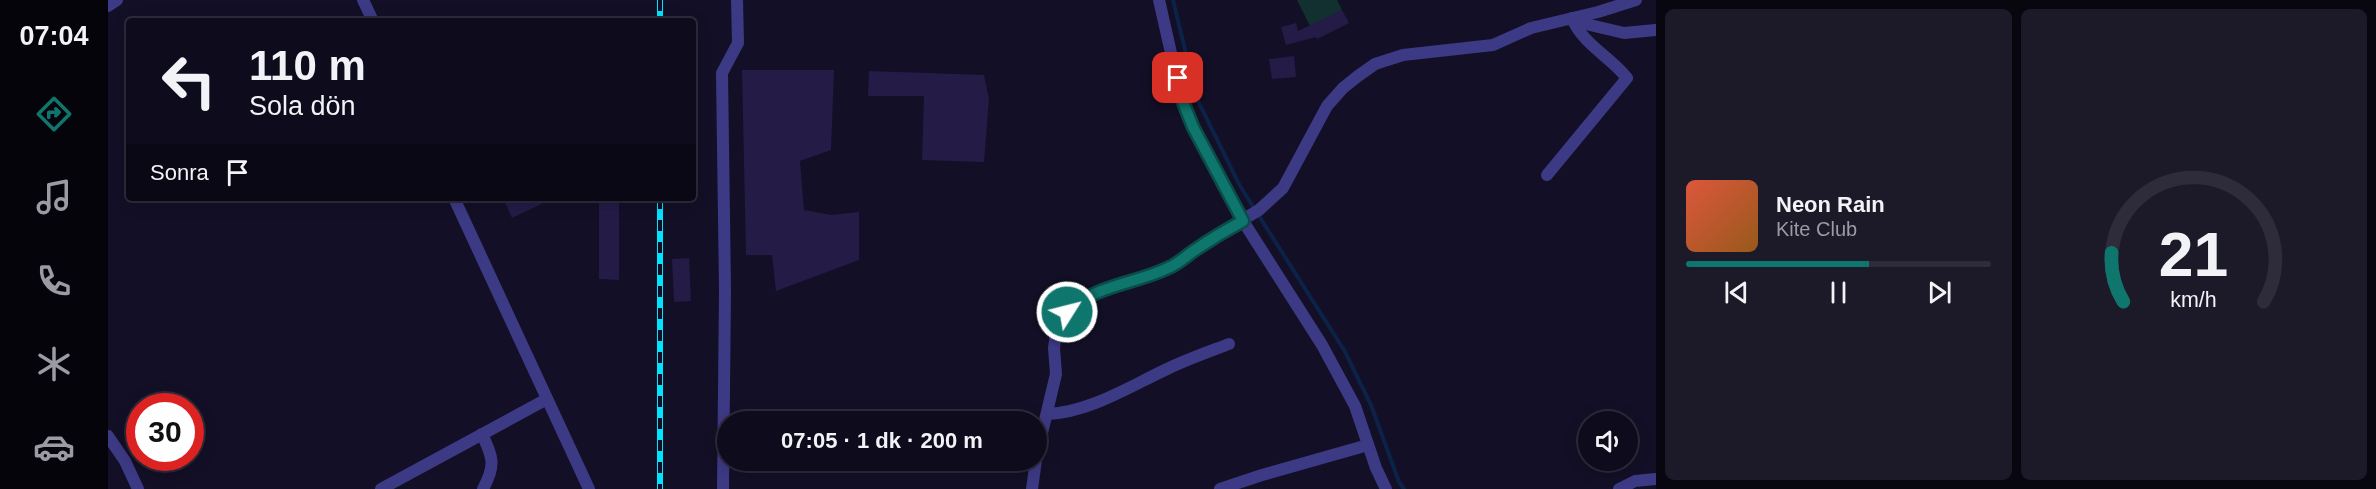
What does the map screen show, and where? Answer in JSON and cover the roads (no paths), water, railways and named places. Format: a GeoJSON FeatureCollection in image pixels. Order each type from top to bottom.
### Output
{"type":"FeatureCollection","features":[{"type":"Feature","properties":{"kind":"street"},"geometry":{"type":"LineString","coordinates":[[108,6],[117,0]]}},
{"type":"Feature","properties":{"kind":"street"},"geometry":{"type":"LineString","coordinates":[[363,0],[372,18]]}},
{"type":"Feature","properties":{"kind":"street"},"geometry":{"type":"LineString","coordinates":[[723,489],[725,290],[722,73],[738,43],[738,0]]}},
{"type":"Feature","properties":{"kind":"street"},"geometry":{"type":"LineString","coordinates":[[1159,0],[1181,97],[1189,117],[1245,219],[1322,345],[1355,406],[1368,446],[1386,489]]}},
{"type":"Feature","properties":{"kind":"street"},"geometry":{"type":"LineString","coordinates":[[1047,418],[1056,374],[1054,348],[1056,333],[1067,312],[1088,296],[1109,287],[1150,276],[1172,267],[1217,235],[1259,210],[1283,188],[1327,106],[1343,87],[1376,64],[1403,56],[1493,45],[1531,28],[1572,20],[1636,0]]}},
{"type":"Feature","properties":{"kind":"street"},"geometry":{"type":"LineString","coordinates":[[1572,20],[1624,33],[1656,30]]}},
{"type":"Feature","properties":{"kind":"street"},"geometry":{"type":"LineString","coordinates":[[1547,175],[1627,78],[1619,68],[1584,39],[1572,20]]}},
{"type":"Feature","properties":{"kind":"street"},"geometry":{"type":"LineString","coordinates":[[455,201],[589,489]]}},
{"type":"Feature","properties":{"kind":"street"},"geometry":{"type":"LineString","coordinates":[[1048,414],[1081,409],[1168,368],[1229,344]]}},
{"type":"Feature","properties":{"kind":"street"},"geometry":{"type":"LineString","coordinates":[[381,489],[547,399]]}},
{"type":"Feature","properties":{"kind":"street"},"geometry":{"type":"LineString","coordinates":[[482,434],[492,461],[491,472],[483,489]]}},
{"type":"Feature","properties":{"kind":"street"},"geometry":{"type":"LineString","coordinates":[[108,436],[125,460],[138,489]]}},
{"type":"Feature","properties":{"kind":"street"},"geometry":{"type":"LineString","coordinates":[[1220,489],[1368,446]]}},
{"type":"Feature","properties":{"kind":"street"},"geometry":{"type":"LineString","coordinates":[[1032,489],[1034,471]]}},
{"type":"Feature","properties":{"kind":"street"},"geometry":{"type":"LineString","coordinates":[[1619,489],[1635,481],[1656,479]]}},
{"type":"Feature","properties":{"kind":"waterway"},"geometry":{"type":"LineString","coordinates":[[1173,0],[1197,99],[1240,186],[1344,350],[1371,405],[1399,482],[1404,489]]}},
{"type":"Feature","properties":{"kind":"railway"},"geometry":{"type":"LineString","coordinates":[[660,0],[660,18]]}},
{"type":"Feature","properties":{"kind":"railway"},"geometry":{"type":"LineString","coordinates":[[660,201],[660,489]]}}]}
